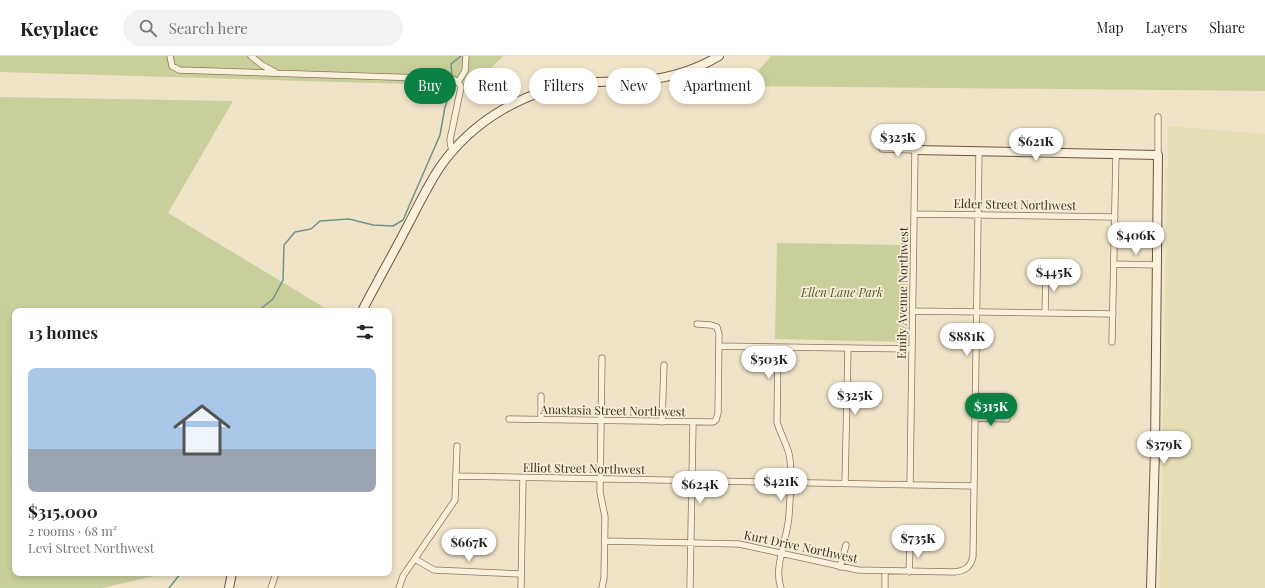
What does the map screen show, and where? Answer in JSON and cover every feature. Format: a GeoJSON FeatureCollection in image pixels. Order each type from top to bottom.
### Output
{"type":"FeatureCollection","features":[{"type":"Feature","properties":{"kind":"street"},"geometry":{"type":"LineString","coordinates":[[170,56],[172,66],[179,70],[450,78],[458,82]]}},
{"type":"Feature","properties":{"kind":"street"},"geometry":{"type":"LineString","coordinates":[[251,56],[262,65],[277,73]]}},
{"type":"Feature","properties":{"kind":"street"},"geometry":{"type":"LineString","coordinates":[[454,150],[451,148],[450,140],[460,90],[458,82],[464,71],[466,56]]}},
{"type":"Feature","properties":{"kind":"street"},"geometry":{"type":"LineString","coordinates":[[364,308],[435,175],[454,150],[476,128],[495,114],[536,94],[571,84],[635,81],[667,77],[695,68],[719,56]]}},
{"type":"Feature","properties":{"kind":"street"},"geometry":{"type":"LineString","coordinates":[[1151,588],[1158,117]]}},
{"type":"Feature","properties":{"kind":"street"},"geometry":{"type":"LineString","coordinates":[[882,149],[1158,155]]}},
{"type":"Feature","properties":{"kind":"street","name":"Emily Avenue Northwest"},"geometry":{"type":"LineString","coordinates":[[910,485],[915,150]]}},
{"type":"Feature","properties":{"kind":"street"},"geometry":{"type":"LineString","coordinates":[[974,486],[979,151]]}},
{"type":"Feature","properties":{"kind":"street"},"geometry":{"type":"LineString","coordinates":[[1112,342],[1116,154]]}},
{"type":"Feature","properties":{"kind":"street","name":"Elder Street Northwest"},"geometry":{"type":"LineString","coordinates":[[914,214],[1115,216]]}},
{"type":"Feature","properties":{"kind":"street"},"geometry":{"type":"LineString","coordinates":[[1114,264],[1157,265]]}},
{"type":"Feature","properties":{"kind":"street"},"geometry":{"type":"LineString","coordinates":[[1045,313],[1046,274]]}},
{"type":"Feature","properties":{"kind":"street"},"geometry":{"type":"LineString","coordinates":[[913,311],[1113,314]]}},
{"type":"Feature","properties":{"kind":"street"},"geometry":{"type":"LineString","coordinates":[[697,324],[717,327],[719,346],[912,349]]}},
{"type":"Feature","properties":{"kind":"street","name":"Anastasia Street Northwest"},"geometry":{"type":"LineString","coordinates":[[509,418],[710,423],[716,420],[718,413],[719,346]]}},
{"type":"Feature","properties":{"kind":"street"},"geometry":{"type":"LineString","coordinates":[[778,347],[778,422],[780,433],[789,455],[789,524],[778,570],[781,588]]}},
{"type":"Feature","properties":{"kind":"street"},"geometry":{"type":"LineString","coordinates":[[845,484],[848,348]]}},
{"type":"Feature","properties":{"kind":"street"},"geometry":{"type":"LineString","coordinates":[[602,358],[600,492],[605,517],[604,578],[602,588]]}},
{"type":"Feature","properties":{"kind":"street"},"geometry":{"type":"LineString","coordinates":[[662,422],[664,365]]}},
{"type":"Feature","properties":{"kind":"street"},"geometry":{"type":"LineString","coordinates":[[541,396],[541,419]]}},
{"type":"Feature","properties":{"kind":"street"},"geometry":{"type":"LineString","coordinates":[[975,418],[1007,419]]}},
{"type":"Feature","properties":{"kind":"street"},"geometry":{"type":"LineString","coordinates":[[690,588],[693,422]]}},
{"type":"Feature","properties":{"kind":"street"},"geometry":{"type":"LineString","coordinates":[[399,588],[403,576],[455,500],[458,446]]}},
{"type":"Feature","properties":{"kind":"street","name":"Elliot Street Northwest"},"geometry":{"type":"LineString","coordinates":[[457,476],[974,486]]}},
{"type":"Feature","properties":{"kind":"street"},"geometry":{"type":"LineString","coordinates":[[521,588],[523,478]]}},
{"type":"Feature","properties":{"kind":"street","name":"Kurt Drive Northwest"},"geometry":{"type":"LineString","coordinates":[[605,541],[746,544],[840,567],[885,571],[962,572],[968,568],[973,556],[974,486]]}},
{"type":"Feature","properties":{"kind":"street"},"geometry":{"type":"LineString","coordinates":[[840,567],[846,545]]}},
{"type":"Feature","properties":{"kind":"street"},"geometry":{"type":"LineString","coordinates":[[910,547],[910,572]]}},
{"type":"Feature","properties":{"kind":"street"},"geometry":{"type":"LineString","coordinates":[[415,559],[434,570],[521,574]]}},
{"type":"Feature","properties":{"kind":"street"},"geometry":{"type":"LineString","coordinates":[[885,571],[885,588]]}},
{"type":"Feature","properties":{"kind":"street"},"geometry":{"type":"LineString","coordinates":[[229,588],[231,576]]}},
{"type":"Feature","properties":{"kind":"street"},"geometry":{"type":"LineString","coordinates":[[271,588],[275,576]]}},
{"type":"Feature","properties":{"kind":"shaded area"},"geometry":{"type":"Polygon","coordinates":[[[1168,126],[1265,134],[1265,588],[1160,588],[1168,126]]]}},
{"type":"Feature","properties":{"kind":"green space"},"geometry":{"type":"Polygon","coordinates":[[[0,56],[503,56],[491,68],[464,68],[464,86],[456,85],[456,68],[404,68],[404,84],[0,72],[0,56]]]}},
{"type":"Feature","properties":{"kind":"green space"},"geometry":{"type":"Polygon","coordinates":[[[771,56],[1265,56],[1265,91],[765,86],[765,68],[761,68],[771,56]]]}},
{"type":"Feature","properties":{"kind":"green space"},"geometry":{"type":"Polygon","coordinates":[[[0,97],[233,101],[168,213],[325,308],[12,308],[12,576],[155,576],[102,588],[0,588],[0,97]]]}},
{"type":"Feature","properties":{"kind":"green space","name":"Ellen Lane Park"},"geometry":{"type":"Polygon","coordinates":[[[777,243],[909,245],[907,342],[775,339],[777,243]]]}},
{"type":"Feature","properties":{"kind":"waterway"},"geometry":{"type":"LineString","coordinates":[[451,68],[451,64],[461,56]]}},
{"type":"Feature","properties":{"kind":"waterway"},"geometry":{"type":"LineString","coordinates":[[262,308],[273,299],[283,280],[284,245],[295,232],[311,229],[320,221],[349,219],[373,225],[393,226],[403,220],[440,135],[446,104]]}},
{"type":"Feature","properties":{"kind":"waterway"},"geometry":{"type":"LineString","coordinates":[[169,588],[179,576]]}}]}
